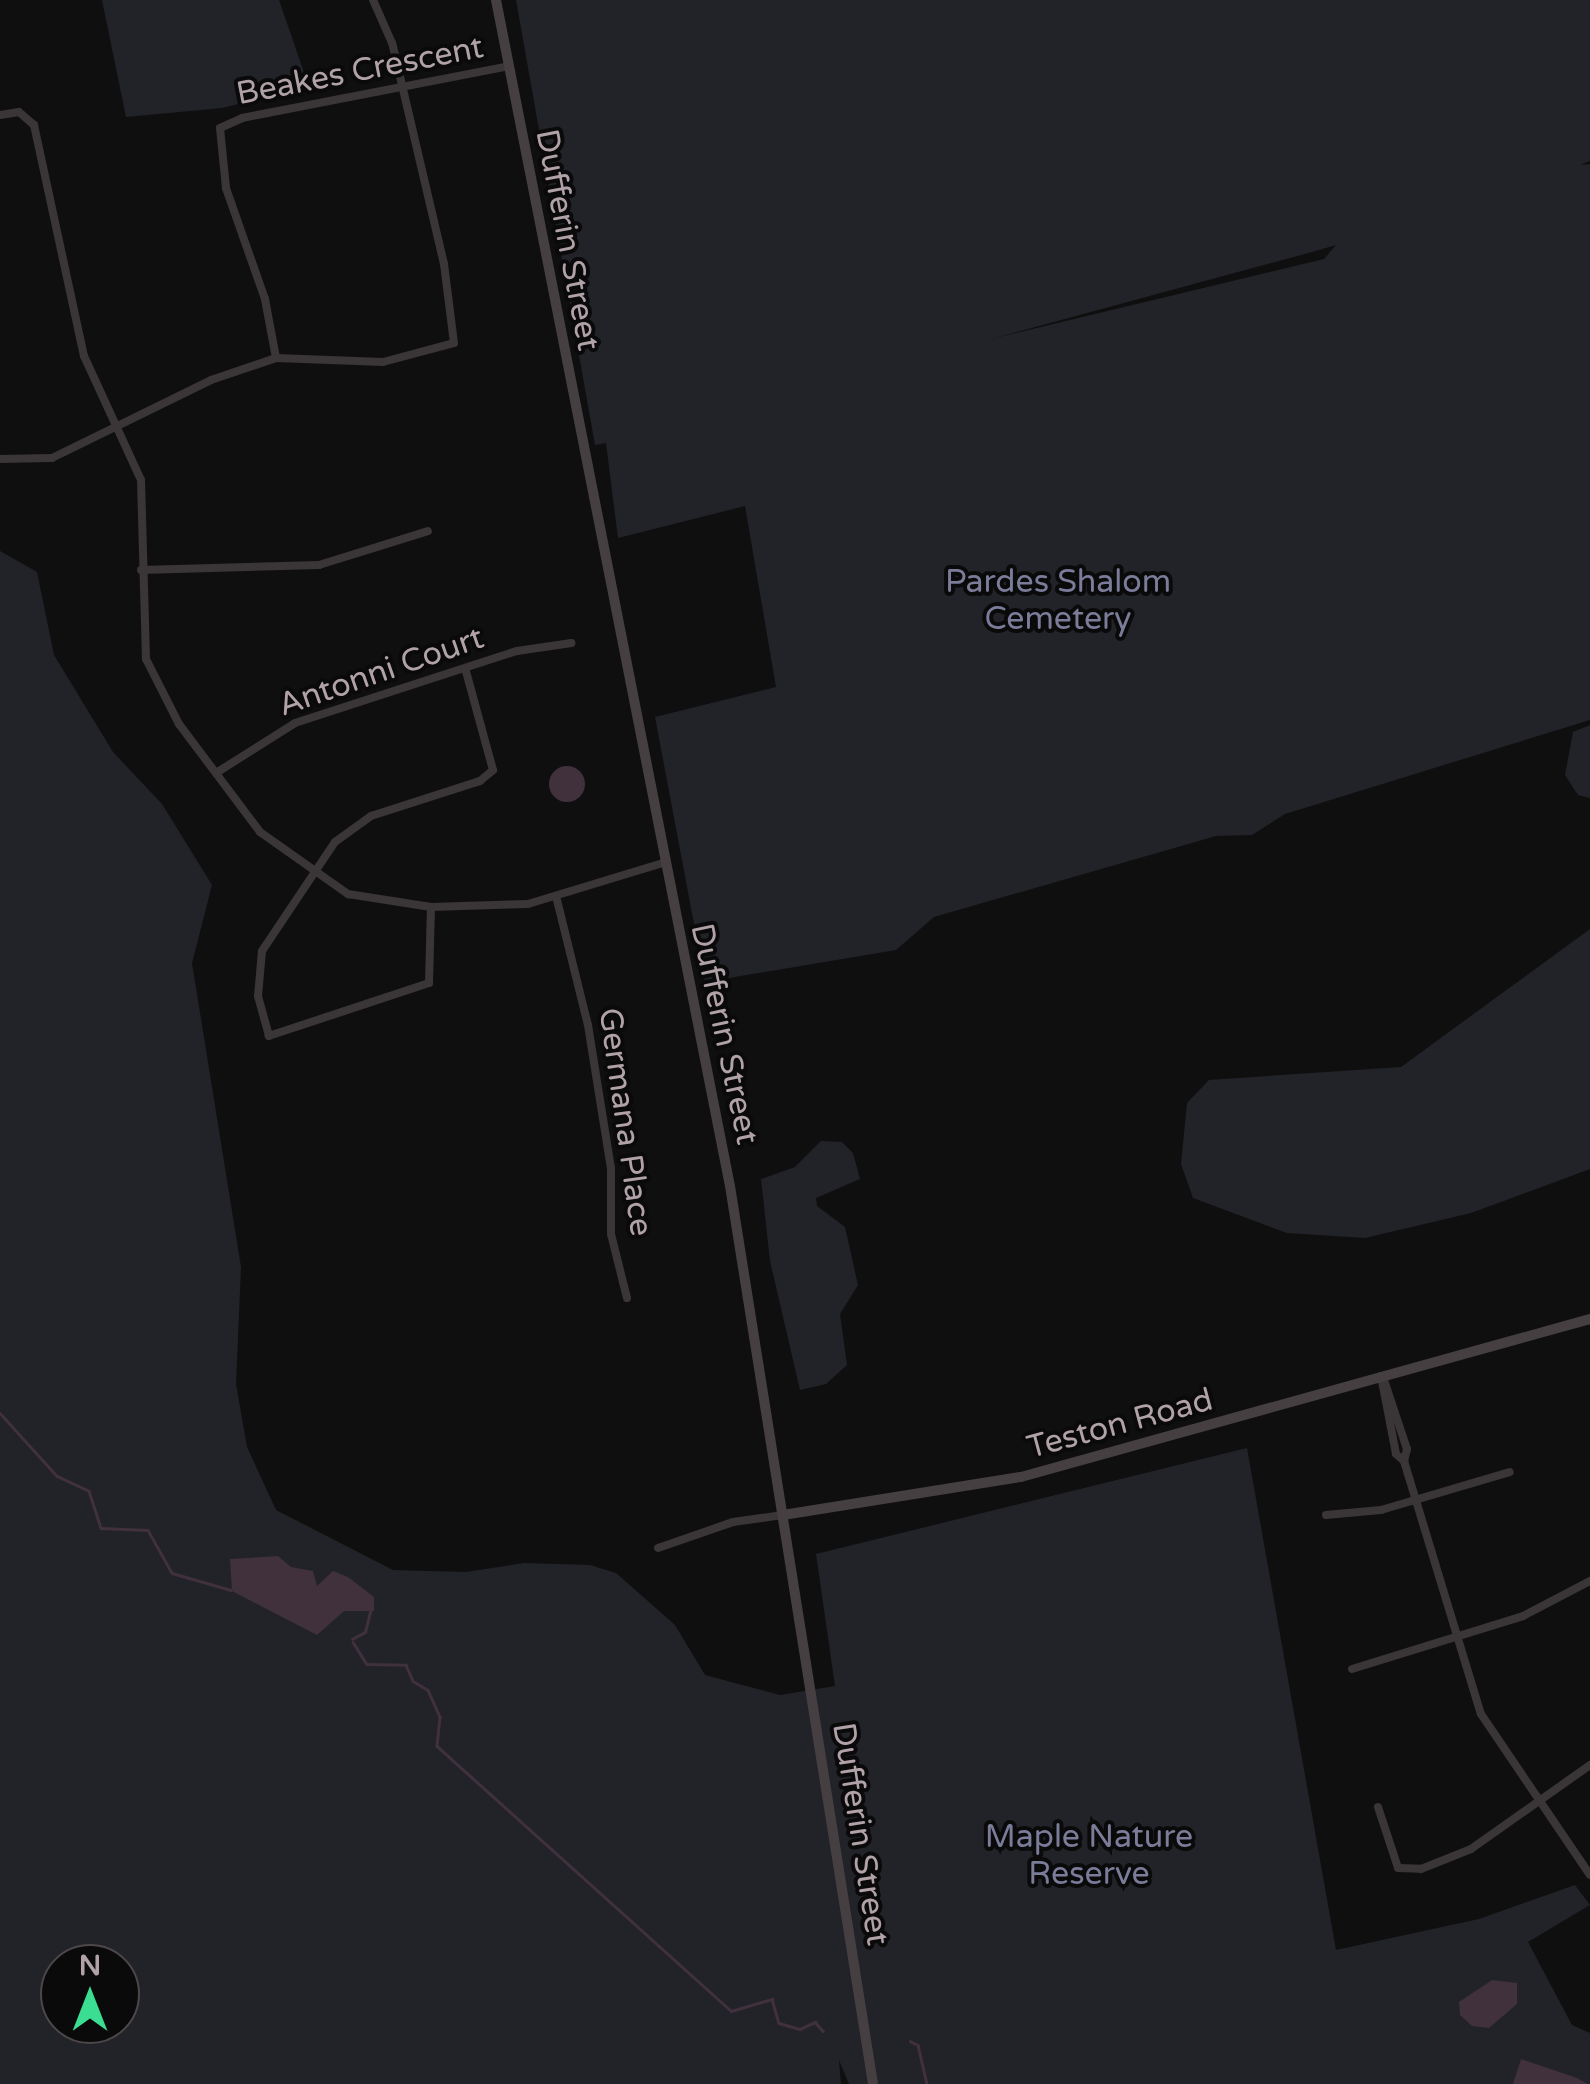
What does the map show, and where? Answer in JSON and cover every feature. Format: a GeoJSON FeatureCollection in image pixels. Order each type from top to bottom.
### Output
{"type":"FeatureCollection","features":[{"type":"Feature","properties":{"kind":"main road","name":"Dufferin Street"},"geometry":{"type":"LineString","coordinates":[[496,0],[663,863],[730,1186],[873,2084]]}},
{"type":"Feature","properties":{"kind":"main road","name":"Teston Road"},"geometry":{"type":"LineString","coordinates":[[783,1516],[1021,1477],[1590,1318]]}},
{"type":"Feature","properties":{"kind":"street"},"geometry":{"type":"LineString","coordinates":[[0,459],[52,458],[122,429],[212,380],[276,358],[383,362],[454,344],[444,264],[385,20],[373,0]]}},
{"type":"Feature","properties":{"kind":"street","name":"Beakes Crescent"},"geometry":{"type":"LineString","coordinates":[[276,358],[265,298],[226,188],[220,128],[242,118],[509,66]]}},
{"type":"Feature","properties":{"kind":"street"},"geometry":{"type":"LineString","coordinates":[[0,115],[20,112],[34,126],[84,356],[122,429],[141,480],[146,659],[179,724],[260,832],[315,871],[371,902],[431,907],[481,909],[556,896],[663,863]]}},
{"type":"Feature","properties":{"kind":"street"},"geometry":{"type":"LineString","coordinates":[[141,570],[319,565],[428,531]]}},
{"type":"Feature","properties":{"kind":"street","name":"Antonni Court"},"geometry":{"type":"LineString","coordinates":[[216,773],[294,723],[466,672],[517,651],[571,643]]}},
{"type":"Feature","properties":{"kind":"street"},"geometry":{"type":"LineString","coordinates":[[431,907],[429,983],[270,1036],[258,996],[262,951],[315,871],[359,822],[480,780],[493,770],[466,672]]}},
{"type":"Feature","properties":{"kind":"street","name":"Germana Place"},"geometry":{"type":"LineString","coordinates":[[556,896],[588,1025],[610,1168],[610,1234],[627,1298]]}},
{"type":"Feature","properties":{"kind":"street"},"geometry":{"type":"LineString","coordinates":[[1382,1376],[1403,1432],[1404,1461],[1454,1634],[1486,1725],[1590,1874]]}},
{"type":"Feature","properties":{"kind":"street"},"geometry":{"type":"LineString","coordinates":[[1326,1515],[1368,1513],[1510,1472]]}},
{"type":"Feature","properties":{"kind":"street","name":"Teston Road"},"geometry":{"type":"LineString","coordinates":[[658,1548],[733,1522],[783,1516]]}},
{"type":"Feature","properties":{"kind":"street"},"geometry":{"type":"LineString","coordinates":[[1352,1669],[1454,1634],[1523,1616],[1590,1581]]}},
{"type":"Feature","properties":{"kind":"street"},"geometry":{"type":"LineString","coordinates":[[1378,1807],[1392,1860],[1409,1871],[1450,1862],[1590,1765]]}},
{"type":"Feature","properties":{"kind":"green space"},"geometry":{"type":"Polygon","coordinates":[[[102,0],[279,0],[309,87],[222,108],[126,117],[102,0]]]}},
{"type":"Feature","properties":{"kind":"green space","name":"Pardes Shalom Cemetery"},"geometry":{"type":"Polygon","coordinates":[[[516,0],[1590,0],[1590,161],[1580,165],[1590,164],[1590,720],[1285,814],[1252,835],[1216,836],[934,917],[896,950],[705,982],[655,717],[776,687],[745,506],[618,538],[606,443],[595,445],[516,0]],[[1336,245],[991,339],[1324,259],[1336,245]]]}},
{"type":"Feature","properties":{"kind":"green space","name":"Maple Nature Reserve"},"geometry":{"type":"Polygon","coordinates":[[[0,551],[37,572],[54,655],[113,752],[162,804],[212,885],[192,963],[241,1267],[236,1384],[247,1447],[276,1510],[393,1570],[466,1572],[524,1563],[590,1565],[616,1573],[675,1625],[705,1675],[780,1695],[835,1686],[816,1554],[1247,1448],[1336,1950],[1479,1919],[1575,1885],[1590,1905],[1528,1942],[1572,2025],[1590,2033],[1590,2084],[849,2084],[839,2060],[841,2084],[0,2084],[0,551]]]}},
{"type":"Feature","properties":{"kind":"green space"},"geometry":{"type":"Polygon","coordinates":[[[1590,725],[1590,798],[1578,795],[1565,775],[1573,732],[1590,725]]]}},
{"type":"Feature","properties":{"kind":"green space"},"geometry":{"type":"Polygon","coordinates":[[[1590,929],[1590,1169],[1471,1213],[1365,1238],[1287,1233],[1193,1198],[1181,1164],[1187,1103],[1209,1080],[1401,1067],[1590,929]]]}},
{"type":"Feature","properties":{"kind":"green space"},"geometry":{"type":"Polygon","coordinates":[[[821,1141],[842,1142],[853,1153],[860,1179],[816,1198],[817,1206],[845,1227],[858,1285],[840,1314],[847,1365],[826,1384],[800,1390],[770,1261],[761,1179],[795,1167],[821,1141]]]}},
{"type":"Feature","properties":{"kind":"shaded area"},"geometry":{"type":"Polygon","coordinates":[[[567,766],[580,771],[585,784],[580,797],[567,802],[554,797],[549,784],[554,771],[567,766]]]}},
{"type":"Feature","properties":{"kind":"shaded area"},"geometry":{"type":"Polygon","coordinates":[[[278,1556],[291,1567],[313,1571],[317,1586],[333,1571],[348,1577],[374,1597],[374,1611],[344,1611],[317,1635],[232,1591],[230,1559],[278,1556]]]}},
{"type":"Feature","properties":{"kind":"shaded area"},"geometry":{"type":"Polygon","coordinates":[[[1492,1980],[1517,1983],[1517,2004],[1489,2028],[1472,2026],[1460,2015],[1459,2002],[1492,1980]]]}},
{"type":"Feature","properties":{"kind":"shaded area"},"geometry":{"type":"Polygon","coordinates":[[[1521,2059],[1577,2078],[1588,2084],[1513,2084],[1521,2059]]]}},
{"type":"Feature","properties":{"kind":"waterway"},"geometry":{"type":"LineString","coordinates":[[0,1413],[57,1476],[89,1491],[101,1528],[148,1530],[172,1573],[231,1590]]}},
{"type":"Feature","properties":{"kind":"waterway"},"geometry":{"type":"LineString","coordinates":[[352,1639],[365,1632],[370,1612]]}},
{"type":"Feature","properties":{"kind":"waterway"},"geometry":{"type":"LineString","coordinates":[[353,1642],[367,1664],[406,1665],[413,1681],[428,1690],[440,1717],[437,1746],[731,2011],[772,1999],[779,2023],[800,2029],[815,2022],[823,2031]]}},
{"type":"Feature","properties":{"kind":"waterway"},"geometry":{"type":"LineString","coordinates":[[910,2041],[918,2045],[927,2084]]}}]}
